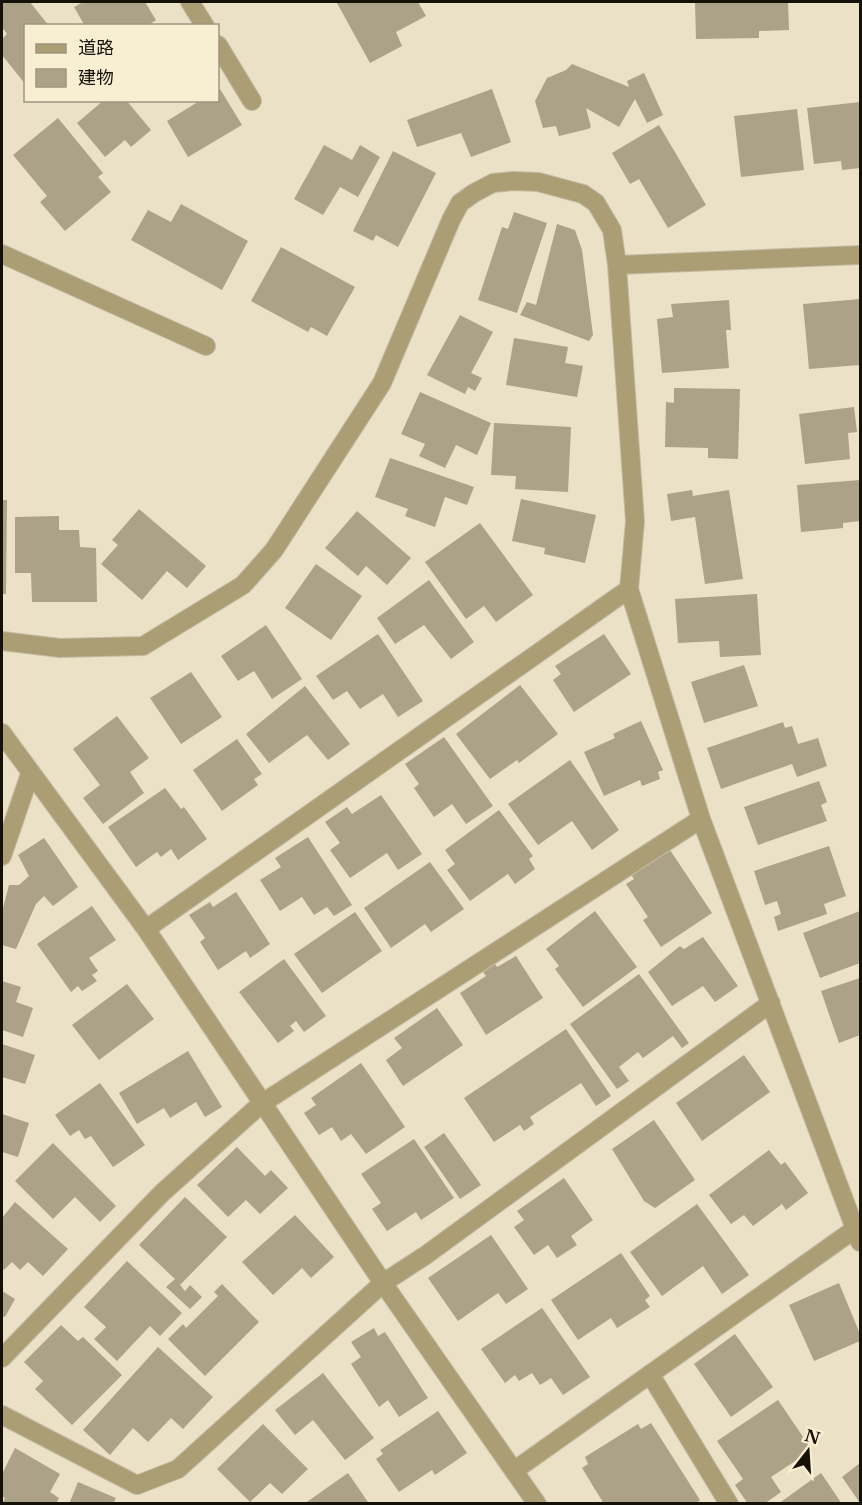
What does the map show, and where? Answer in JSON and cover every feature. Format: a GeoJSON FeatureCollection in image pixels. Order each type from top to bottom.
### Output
{"type":"FeatureCollection","features":[{"type":"Feature","properties":{"kind":"street"},"geometry":{"type":"LineString","coordinates":[[190,2],[204,24]]}},
{"type":"Feature","properties":{"kind":"street"},"geometry":{"type":"LineString","coordinates":[[219,47],[252,101]]}},
{"type":"Feature","properties":{"kind":"street"},"geometry":{"type":"LineString","coordinates":[[2,641],[60,648],[143,646],[243,585],[274,550],[382,383],[460,203],[493,183],[514,181],[538,182],[583,194],[596,203],[612,230],[617,264],[635,521],[628,589],[701,819],[858,1236],[650,1374],[515,1470]]}},
{"type":"Feature","properties":{"kind":"street"},"geometry":{"type":"LineString","coordinates":[[2,255],[206,346]]}},
{"type":"Feature","properties":{"kind":"street"},"geometry":{"type":"LineString","coordinates":[[617,264],[861,255]]}},
{"type":"Feature","properties":{"kind":"street"},"geometry":{"type":"LineString","coordinates":[[146,929],[628,589]]}},
{"type":"Feature","properties":{"kind":"street"},"geometry":{"type":"LineString","coordinates":[[2,733],[146,929],[261,1104],[537,1503]]}},
{"type":"Feature","properties":{"kind":"street"},"geometry":{"type":"LineString","coordinates":[[2,856],[30,774]]}},
{"type":"Feature","properties":{"kind":"street"},"geometry":{"type":"LineString","coordinates":[[2,1358],[162,1193],[261,1104],[701,819]]}},
{"type":"Feature","properties":{"kind":"street"},"geometry":{"type":"LineString","coordinates":[[2,1415],[137,1485],[178,1469],[383,1283],[426,1255],[771,1003]]}},
{"type":"Feature","properties":{"kind":"street"},"geometry":{"type":"LineString","coordinates":[[650,1374],[729,1503]]}},
{"type":"Feature","properties":{"kind":"building"},"geometry":{"type":"Polygon","coordinates":[[[2,2],[30,2],[47,24],[24,24],[24,82],[2,55],[2,39],[7,34],[2,27],[2,2]]]}},
{"type":"Feature","properties":{"kind":"building"},"geometry":{"type":"Polygon","coordinates":[[[83,2],[145,2],[156,20],[150,24],[84,24],[74,7],[83,2]]]}},
{"type":"Feature","properties":{"kind":"building"},"geometry":{"type":"Polygon","coordinates":[[[418,2],[426,16],[396,32],[402,46],[370,63],[337,3],[418,2]]]}},
{"type":"Feature","properties":{"kind":"building"},"geometry":{"type":"Polygon","coordinates":[[[695,2],[788,2],[789,30],[759,31],[759,38],[696,39],[695,2]]]}},
{"type":"Feature","properties":{"kind":"building"},"geometry":{"type":"Polygon","coordinates":[[[572,64],[629,87],[627,81],[644,73],[663,115],[647,123],[635,99],[619,127],[586,108],[591,127],[588,129],[559,136],[556,126],[543,128],[535,101],[547,78],[566,70],[572,64]]]}},
{"type":"Feature","properties":{"kind":"building"},"geometry":{"type":"Polygon","coordinates":[[[492,89],[511,142],[471,157],[461,133],[417,147],[407,120],[492,89]]]}},
{"type":"Feature","properties":{"kind":"building"},"geometry":{"type":"Polygon","coordinates":[[[219,90],[242,125],[188,157],[167,121],[198,102],[219,102],[219,90]]]}},
{"type":"Feature","properties":{"kind":"building"},"geometry":{"type":"Polygon","coordinates":[[[102,102],[128,102],[151,130],[131,147],[125,140],[105,157],[77,123],[102,102]]]}},
{"type":"Feature","properties":{"kind":"building"},"geometry":{"type":"Polygon","coordinates":[[[860,102],[860,168],[842,170],[841,161],[814,164],[807,108],[860,102]]]}},
{"type":"Feature","properties":{"kind":"building"},"geometry":{"type":"Polygon","coordinates":[[[797,109],[804,170],[741,177],[734,116],[797,109]]]}},
{"type":"Feature","properties":{"kind":"building"},"geometry":{"type":"Polygon","coordinates":[[[58,118],[103,173],[98,177],[111,192],[65,231],[40,202],[47,196],[13,155],[58,118]]]}},
{"type":"Feature","properties":{"kind":"building"},"geometry":{"type":"Polygon","coordinates":[[[659,125],[706,205],[668,228],[639,179],[630,184],[612,153],[659,125]]]}},
{"type":"Feature","properties":{"kind":"building"},"geometry":{"type":"Polygon","coordinates":[[[324,145],[352,160],[360,145],[380,157],[358,197],[340,187],[323,215],[294,199],[324,145]]]}},
{"type":"Feature","properties":{"kind":"building"},"geometry":{"type":"Polygon","coordinates":[[[393,151],[436,173],[398,247],[376,235],[373,241],[353,231],[393,151]]]}},
{"type":"Feature","properties":{"kind":"building"},"geometry":{"type":"Polygon","coordinates":[[[181,204],[248,241],[222,290],[131,240],[148,210],[171,222],[181,204]]]}},
{"type":"Feature","properties":{"kind":"building"},"geometry":{"type":"Polygon","coordinates":[[[514,212],[547,223],[517,313],[478,300],[502,227],[508,229],[514,212]]]}},
{"type":"Feature","properties":{"kind":"building"},"geometry":{"type":"Polygon","coordinates":[[[557,224],[575,230],[582,250],[593,335],[589,341],[520,315],[527,302],[536,305],[557,224]]]}},
{"type":"Feature","properties":{"kind":"building"},"geometry":{"type":"Polygon","coordinates":[[[281,247],[355,287],[327,336],[311,327],[308,332],[251,301],[281,247]]]}},
{"type":"Feature","properties":{"kind":"building"},"geometry":{"type":"Polygon","coordinates":[[[860,299],[860,365],[809,369],[803,304],[860,299]]]}},
{"type":"Feature","properties":{"kind":"building"},"geometry":{"type":"Polygon","coordinates":[[[729,300],[731,330],[726,330],[729,368],[662,373],[657,319],[673,317],[671,304],[729,300]]]}},
{"type":"Feature","properties":{"kind":"building"},"geometry":{"type":"Polygon","coordinates":[[[460,315],[493,332],[471,373],[482,378],[475,391],[468,387],[465,394],[427,375],[460,315]]]}},
{"type":"Feature","properties":{"kind":"building"},"geometry":{"type":"Polygon","coordinates":[[[514,338],[568,347],[565,363],[583,366],[577,397],[506,385],[514,338]]]}},
{"type":"Feature","properties":{"kind":"building"},"geometry":{"type":"Polygon","coordinates":[[[674,388],[740,389],[738,459],[708,458],[708,448],[665,447],[666,402],[674,403],[674,388]]]}},
{"type":"Feature","properties":{"kind":"building"},"geometry":{"type":"Polygon","coordinates":[[[420,392],[491,423],[477,455],[456,445],[445,468],[419,456],[425,444],[401,434],[420,392]]]}},
{"type":"Feature","properties":{"kind":"building"},"geometry":{"type":"Polygon","coordinates":[[[854,407],[857,432],[848,433],[850,459],[805,464],[799,414],[854,407]]]}},
{"type":"Feature","properties":{"kind":"building"},"geometry":{"type":"Polygon","coordinates":[[[494,423],[571,427],[568,492],[515,489],[516,476],[491,475],[494,423]]]}},
{"type":"Feature","properties":{"kind":"building"},"geometry":{"type":"Polygon","coordinates":[[[390,458],[474,487],[467,505],[445,497],[435,527],[405,516],[408,509],[375,497],[390,458]]]}},
{"type":"Feature","properties":{"kind":"building"},"geometry":{"type":"Polygon","coordinates":[[[860,480],[860,521],[843,523],[843,528],[801,532],[797,485],[860,480]]]}},
{"type":"Feature","properties":{"kind":"building"},"geometry":{"type":"Polygon","coordinates":[[[692,490],[693,496],[729,490],[743,579],[705,584],[695,517],[671,521],[667,494],[692,490]]]}},
{"type":"Feature","properties":{"kind":"building"},"geometry":{"type":"Polygon","coordinates":[[[521,499],[596,515],[585,563],[544,554],[545,548],[512,541],[521,499]]]}},
{"type":"Feature","properties":{"kind":"building"},"geometry":{"type":"Polygon","coordinates":[[[2,500],[7,500],[6,594],[2,594],[2,500]]]}},
{"type":"Feature","properties":{"kind":"building"},"geometry":{"type":"Polygon","coordinates":[[[139,509],[206,566],[187,588],[167,571],[142,600],[101,564],[118,545],[112,540],[139,509]]]}},
{"type":"Feature","properties":{"kind":"building"},"geometry":{"type":"Polygon","coordinates":[[[357,511],[411,558],[387,585],[366,566],[358,576],[325,548],[357,511]]]}},
{"type":"Feature","properties":{"kind":"building"},"geometry":{"type":"Polygon","coordinates":[[[59,516],[59,530],[79,530],[80,547],[96,548],[97,602],[32,602],[31,573],[15,573],[15,517],[59,516]]]}},
{"type":"Feature","properties":{"kind":"building"},"geometry":{"type":"Polygon","coordinates":[[[480,523],[533,595],[496,622],[484,606],[466,619],[425,562],[480,523]]]}},
{"type":"Feature","properties":{"kind":"building"},"geometry":{"type":"Polygon","coordinates":[[[316,564],[362,596],[331,640],[285,608],[316,564]]]}},
{"type":"Feature","properties":{"kind":"building"},"geometry":{"type":"Polygon","coordinates":[[[429,580],[474,642],[451,659],[424,625],[395,644],[377,618],[429,580]]]}},
{"type":"Feature","properties":{"kind":"building"},"geometry":{"type":"Polygon","coordinates":[[[757,594],[761,655],[720,657],[719,641],[678,643],[675,599],[757,594]]]}},
{"type":"Feature","properties":{"kind":"building"},"geometry":{"type":"Polygon","coordinates":[[[266,625],[302,679],[272,699],[254,671],[238,681],[221,656],[266,625]]]}},
{"type":"Feature","properties":{"kind":"building"},"geometry":{"type":"Polygon","coordinates":[[[378,634],[423,701],[398,717],[383,694],[360,709],[347,691],[333,700],[316,676],[378,634]]]}},
{"type":"Feature","properties":{"kind":"building"},"geometry":{"type":"Polygon","coordinates":[[[604,634],[631,674],[574,712],[553,680],[561,674],[555,666],[604,634]]]}},
{"type":"Feature","properties":{"kind":"building"},"geometry":{"type":"Polygon","coordinates":[[[744,665],[758,706],[704,723],[691,682],[744,665]]]}},
{"type":"Feature","properties":{"kind":"building"},"geometry":{"type":"Polygon","coordinates":[[[191,672],[222,717],[181,744],[150,698],[191,672]]]}},
{"type":"Feature","properties":{"kind":"building"},"geometry":{"type":"Polygon","coordinates":[[[520,685],[558,734],[519,763],[517,760],[490,779],[456,734],[520,685]]]}},
{"type":"Feature","properties":{"kind":"building"},"geometry":{"type":"Polygon","coordinates":[[[305,686],[350,744],[328,760],[307,735],[269,763],[246,734],[305,686]]]}},
{"type":"Feature","properties":{"kind":"building"},"geometry":{"type":"Polygon","coordinates":[[[117,716],[149,758],[130,772],[144,793],[103,824],[83,798],[100,785],[73,749],[117,716]]]}},
{"type":"Feature","properties":{"kind":"building"},"geometry":{"type":"Polygon","coordinates":[[[641,721],[663,770],[658,772],[660,779],[642,786],[640,780],[604,796],[584,752],[615,738],[613,734],[641,721]]]}},
{"type":"Feature","properties":{"kind":"building"},"geometry":{"type":"Polygon","coordinates":[[[783,722],[785,728],[792,726],[798,744],[818,738],[827,766],[797,777],[792,764],[721,789],[707,748],[783,722]]]}},
{"type":"Feature","properties":{"kind":"building"},"geometry":{"type":"Polygon","coordinates":[[[444,737],[493,806],[466,824],[452,804],[434,817],[414,788],[419,784],[405,764],[444,737]]]}},
{"type":"Feature","properties":{"kind":"building"},"geometry":{"type":"Polygon","coordinates":[[[237,739],[262,774],[254,779],[258,785],[222,811],[193,770],[237,739]]]}},
{"type":"Feature","properties":{"kind":"building"},"geometry":{"type":"Polygon","coordinates":[[[570,760],[619,830],[592,850],[572,821],[538,845],[508,804],[570,760]]]}},
{"type":"Feature","properties":{"kind":"building"},"geometry":{"type":"Polygon","coordinates":[[[819,781],[827,802],[821,805],[827,821],[758,845],[744,807],[819,781]]]}},
{"type":"Feature","properties":{"kind":"building"},"geometry":{"type":"Polygon","coordinates":[[[165,788],[181,809],[184,807],[207,839],[178,860],[171,849],[161,857],[157,852],[136,867],[108,827],[165,788]]]}},
{"type":"Feature","properties":{"kind":"building"},"geometry":{"type":"Polygon","coordinates":[[[381,795],[422,854],[398,870],[387,853],[350,878],[330,850],[340,843],[325,822],[347,807],[352,814],[381,795]]]}},
{"type":"Feature","properties":{"kind":"building"},"geometry":{"type":"Polygon","coordinates":[[[499,810],[533,856],[529,859],[535,869],[515,884],[508,874],[470,901],[447,870],[455,864],[445,850],[499,810]]]}},
{"type":"Feature","properties":{"kind":"building"},"geometry":{"type":"Polygon","coordinates":[[[308,837],[352,905],[334,916],[327,907],[314,915],[302,897],[280,911],[260,880],[281,867],[275,858],[308,837]]]}},
{"type":"Feature","properties":{"kind":"building"},"geometry":{"type":"Polygon","coordinates":[[[44,838],[78,887],[53,906],[44,896],[36,904],[16,949],[2,945],[2,912],[9,885],[19,885],[29,876],[18,855],[44,838]]]}},
{"type":"Feature","properties":{"kind":"building"},"geometry":{"type":"Polygon","coordinates":[[[829,846],[846,896],[824,904],[827,914],[778,931],[774,917],[781,914],[777,901],[765,905],[754,871],[829,846]]]}},
{"type":"Feature","properties":{"kind":"building"},"geometry":{"type":"Polygon","coordinates":[[[668,847],[712,913],[661,947],[643,920],[648,917],[626,884],[634,879],[630,873],[668,847]]]}},
{"type":"Feature","properties":{"kind":"building"},"geometry":{"type":"Polygon","coordinates":[[[430,862],[464,909],[431,932],[425,924],[391,948],[364,908],[430,862]]]}},
{"type":"Feature","properties":{"kind":"building"},"geometry":{"type":"Polygon","coordinates":[[[236,892],[270,944],[250,958],[246,951],[218,970],[200,942],[205,938],[189,915],[210,902],[213,907],[236,892]]]}},
{"type":"Feature","properties":{"kind":"building"},"geometry":{"type":"Polygon","coordinates":[[[92,906],[116,940],[89,958],[98,971],[92,975],[97,981],[82,991],[78,986],[71,992],[37,944],[92,906]]]}},
{"type":"Feature","properties":{"kind":"building"},"geometry":{"type":"Polygon","coordinates":[[[595,911],[637,967],[583,1007],[555,969],[559,966],[546,949],[595,911]]]}},
{"type":"Feature","properties":{"kind":"building"},"geometry":{"type":"Polygon","coordinates":[[[860,911],[860,963],[820,978],[803,933],[860,911]]]}},
{"type":"Feature","properties":{"kind":"building"},"geometry":{"type":"Polygon","coordinates":[[[355,912],[382,951],[322,993],[294,954],[355,912]]]}},
{"type":"Feature","properties":{"kind":"building"},"geometry":{"type":"Polygon","coordinates":[[[703,937],[738,986],[715,1002],[703,986],[672,1006],[648,972],[680,946],[684,949],[703,937]]]}},
{"type":"Feature","properties":{"kind":"building"},"geometry":{"type":"Polygon","coordinates":[[[516,956],[543,998],[486,1035],[460,993],[486,976],[483,972],[495,964],[497,967],[516,956]]]}},
{"type":"Feature","properties":{"kind":"building"},"geometry":{"type":"Polygon","coordinates":[[[284,959],[326,1016],[304,1032],[296,1021],[290,1026],[294,1031],[278,1043],[239,992],[284,959]]]}},
{"type":"Feature","properties":{"kind":"building"},"geometry":{"type":"Polygon","coordinates":[[[639,974],[689,1043],[682,1048],[673,1036],[643,1058],[638,1052],[619,1067],[629,1081],[617,1089],[570,1024],[639,974]]]}},
{"type":"Feature","properties":{"kind":"building"},"geometry":{"type":"Polygon","coordinates":[[[860,978],[860,1035],[839,1043],[821,991],[860,978]]]}},
{"type":"Feature","properties":{"kind":"building"},"geometry":{"type":"Polygon","coordinates":[[[2,981],[21,987],[16,1002],[33,1008],[23,1037],[2,1030],[2,981]]]}},
{"type":"Feature","properties":{"kind":"building"},"geometry":{"type":"Polygon","coordinates":[[[127,984],[154,1019],[99,1060],[72,1025],[127,984]]]}},
{"type":"Feature","properties":{"kind":"building"},"geometry":{"type":"Polygon","coordinates":[[[437,1008],[463,1045],[403,1086],[386,1060],[402,1048],[394,1038],[437,1008]]]}},
{"type":"Feature","properties":{"kind":"building"},"geometry":{"type":"Polygon","coordinates":[[[566,1029],[611,1096],[596,1106],[581,1083],[530,1117],[534,1124],[524,1131],[520,1125],[494,1142],[464,1098],[566,1029]]]}},
{"type":"Feature","properties":{"kind":"building"},"geometry":{"type":"Polygon","coordinates":[[[2,1044],[35,1055],[25,1084],[2,1077],[2,1044]]]}},
{"type":"Feature","properties":{"kind":"building"},"geometry":{"type":"Polygon","coordinates":[[[188,1051],[222,1107],[205,1117],[196,1102],[170,1118],[164,1108],[137,1124],[119,1093],[188,1051]]]}},
{"type":"Feature","properties":{"kind":"building"},"geometry":{"type":"Polygon","coordinates":[[[744,1055],[770,1092],[702,1141],[676,1103],[744,1055]]]}},
{"type":"Feature","properties":{"kind":"building"},"geometry":{"type":"Polygon","coordinates":[[[361,1063],[405,1127],[366,1154],[351,1134],[341,1141],[332,1127],[319,1135],[304,1113],[316,1105],[311,1098],[361,1063]]]}},
{"type":"Feature","properties":{"kind":"building"},"geometry":{"type":"Polygon","coordinates":[[[100,1083],[145,1145],[113,1167],[91,1136],[85,1139],[79,1130],[70,1136],[55,1115],[100,1083]]]}},
{"type":"Feature","properties":{"kind":"building"},"geometry":{"type":"Polygon","coordinates":[[[2,1114],[29,1123],[18,1157],[2,1152],[2,1114]]]}},
{"type":"Feature","properties":{"kind":"building"},"geometry":{"type":"Polygon","coordinates":[[[654,1120],[695,1180],[655,1208],[644,1201],[612,1149],[654,1120]]]}},
{"type":"Feature","properties":{"kind":"building"},"geometry":{"type":"Polygon","coordinates":[[[444,1133],[481,1185],[460,1199],[424,1147],[444,1133]]]}},
{"type":"Feature","properties":{"kind":"building"},"geometry":{"type":"Polygon","coordinates":[[[414,1139],[454,1198],[421,1220],[416,1212],[387,1231],[372,1209],[381,1203],[361,1174],[414,1139]]]}},
{"type":"Feature","properties":{"kind":"building"},"geometry":{"type":"Polygon","coordinates":[[[53,1143],[116,1206],[100,1222],[75,1197],[53,1219],[15,1181],[53,1143]]]}},
{"type":"Feature","properties":{"kind":"building"},"geometry":{"type":"Polygon","coordinates":[[[237,1147],[265,1176],[271,1170],[288,1188],[260,1214],[246,1200],[228,1217],[197,1185],[237,1147]]]}},
{"type":"Feature","properties":{"kind":"building"},"geometry":{"type":"Polygon","coordinates":[[[769,1150],[781,1165],[785,1162],[808,1193],[786,1210],[782,1204],[753,1226],[744,1215],[731,1224],[709,1195],[769,1150]]]}},
{"type":"Feature","properties":{"kind":"building"},"geometry":{"type":"Polygon","coordinates":[[[564,1178],[593,1220],[571,1236],[577,1245],[557,1258],[548,1245],[534,1255],[514,1227],[524,1220],[517,1211],[564,1178]]]}},
{"type":"Feature","properties":{"kind":"building"},"geometry":{"type":"Polygon","coordinates":[[[185,1197],[227,1237],[180,1285],[185,1291],[190,1285],[202,1297],[190,1309],[166,1287],[175,1279],[139,1245],[185,1197]]]}},
{"type":"Feature","properties":{"kind":"building"},"geometry":{"type":"Polygon","coordinates":[[[15,1202],[68,1249],[43,1276],[28,1262],[20,1270],[12,1262],[4,1270],[2,1267],[2,1218],[15,1202]]]}},
{"type":"Feature","properties":{"kind":"building"},"geometry":{"type":"Polygon","coordinates":[[[697,1204],[749,1275],[722,1294],[703,1266],[662,1296],[630,1252],[697,1204]]]}},
{"type":"Feature","properties":{"kind":"building"},"geometry":{"type":"Polygon","coordinates":[[[295,1215],[334,1257],[311,1278],[302,1268],[273,1295],[242,1262],[295,1215]]]}},
{"type":"Feature","properties":{"kind":"building"},"geometry":{"type":"Polygon","coordinates":[[[491,1235],[528,1289],[506,1304],[498,1293],[458,1321],[428,1278],[491,1235]]]}},
{"type":"Feature","properties":{"kind":"building"},"geometry":{"type":"Polygon","coordinates":[[[621,1253],[650,1296],[645,1300],[650,1307],[617,1328],[611,1318],[578,1340],[551,1300],[621,1253]]]}},
{"type":"Feature","properties":{"kind":"building"},"geometry":{"type":"Polygon","coordinates":[[[127,1261],[182,1313],[160,1336],[150,1326],[117,1361],[94,1339],[106,1327],[84,1307],[127,1261]]]}},
{"type":"Feature","properties":{"kind":"building"},"geometry":{"type":"Polygon","coordinates":[[[839,1283],[860,1334],[860,1341],[814,1361],[789,1305],[839,1283]]]}},
{"type":"Feature","properties":{"kind":"building"},"geometry":{"type":"Polygon","coordinates":[[[222,1284],[259,1322],[205,1376],[168,1339],[183,1324],[186,1328],[218,1296],[214,1292],[222,1284]]]}},
{"type":"Feature","properties":{"kind":"building"},"geometry":{"type":"Polygon","coordinates":[[[2,1291],[15,1299],[5,1317],[2,1316],[2,1291]]]}},
{"type":"Feature","properties":{"kind":"building"},"geometry":{"type":"Polygon","coordinates":[[[542,1308],[590,1377],[563,1395],[551,1378],[540,1385],[532,1373],[519,1381],[515,1375],[505,1383],[481,1349],[542,1308]]]}},
{"type":"Feature","properties":{"kind":"building"},"geometry":{"type":"Polygon","coordinates":[[[61,1325],[78,1341],[83,1337],[122,1375],[72,1425],[35,1389],[43,1381],[24,1362],[61,1325]]]}},
{"type":"Feature","properties":{"kind":"building"},"geometry":{"type":"Polygon","coordinates":[[[374,1328],[378,1336],[385,1332],[428,1398],[399,1417],[388,1400],[379,1407],[351,1364],[361,1357],[351,1342],[374,1328]]]}},
{"type":"Feature","properties":{"kind":"building"},"geometry":{"type":"Polygon","coordinates":[[[735,1334],[773,1387],[731,1417],[694,1364],[735,1334]]]}},
{"type":"Feature","properties":{"kind":"building"},"geometry":{"type":"Polygon","coordinates":[[[158,1347],[213,1397],[183,1429],[171,1418],[148,1442],[133,1428],[110,1455],[83,1430],[158,1347]]]}},
{"type":"Feature","properties":{"kind":"building"},"geometry":{"type":"Polygon","coordinates":[[[323,1373],[374,1438],[345,1460],[313,1420],[295,1435],[275,1410],[323,1373]]]}},
{"type":"Feature","properties":{"kind":"building"},"geometry":{"type":"Polygon","coordinates":[[[778,1400],[812,1450],[771,1477],[781,1492],[764,1504],[748,1504],[735,1485],[743,1479],[717,1441],[778,1400]]]}},
{"type":"Feature","properties":{"kind":"building"},"geometry":{"type":"Polygon","coordinates":[[[438,1411],[467,1453],[435,1475],[432,1470],[399,1492],[376,1459],[383,1454],[380,1450],[438,1411]]]}},
{"type":"Feature","properties":{"kind":"building"},"geometry":{"type":"Polygon","coordinates":[[[651,1423],[700,1500],[695,1504],[604,1504],[582,1468],[588,1464],[585,1457],[638,1424],[641,1429],[651,1423]]]}},
{"type":"Feature","properties":{"kind":"building"},"geometry":{"type":"Polygon","coordinates":[[[263,1424],[308,1469],[282,1494],[270,1483],[250,1502],[217,1469],[263,1424]]]}},
{"type":"Feature","properties":{"kind":"building"},"geometry":{"type":"Polygon","coordinates":[[[15,1448],[60,1474],[50,1492],[59,1498],[56,1504],[2,1504],[5,1498],[2,1496],[2,1474],[15,1448]]]}},
{"type":"Feature","properties":{"kind":"building"},"geometry":{"type":"Polygon","coordinates":[[[860,1463],[860,1503],[842,1477],[860,1463]]]}},
{"type":"Feature","properties":{"kind":"building"},"geometry":{"type":"Polygon","coordinates":[[[348,1473],[368,1502],[366,1504],[304,1504],[348,1473]]]}},
{"type":"Feature","properties":{"kind":"building"},"geometry":{"type":"Polygon","coordinates":[[[821,1473],[842,1504],[778,1504],[821,1473]]]}},
{"type":"Feature","properties":{"kind":"building"},"geometry":{"type":"Polygon","coordinates":[[[78,1482],[116,1498],[113,1504],[69,1504],[78,1482]]]}}]}
